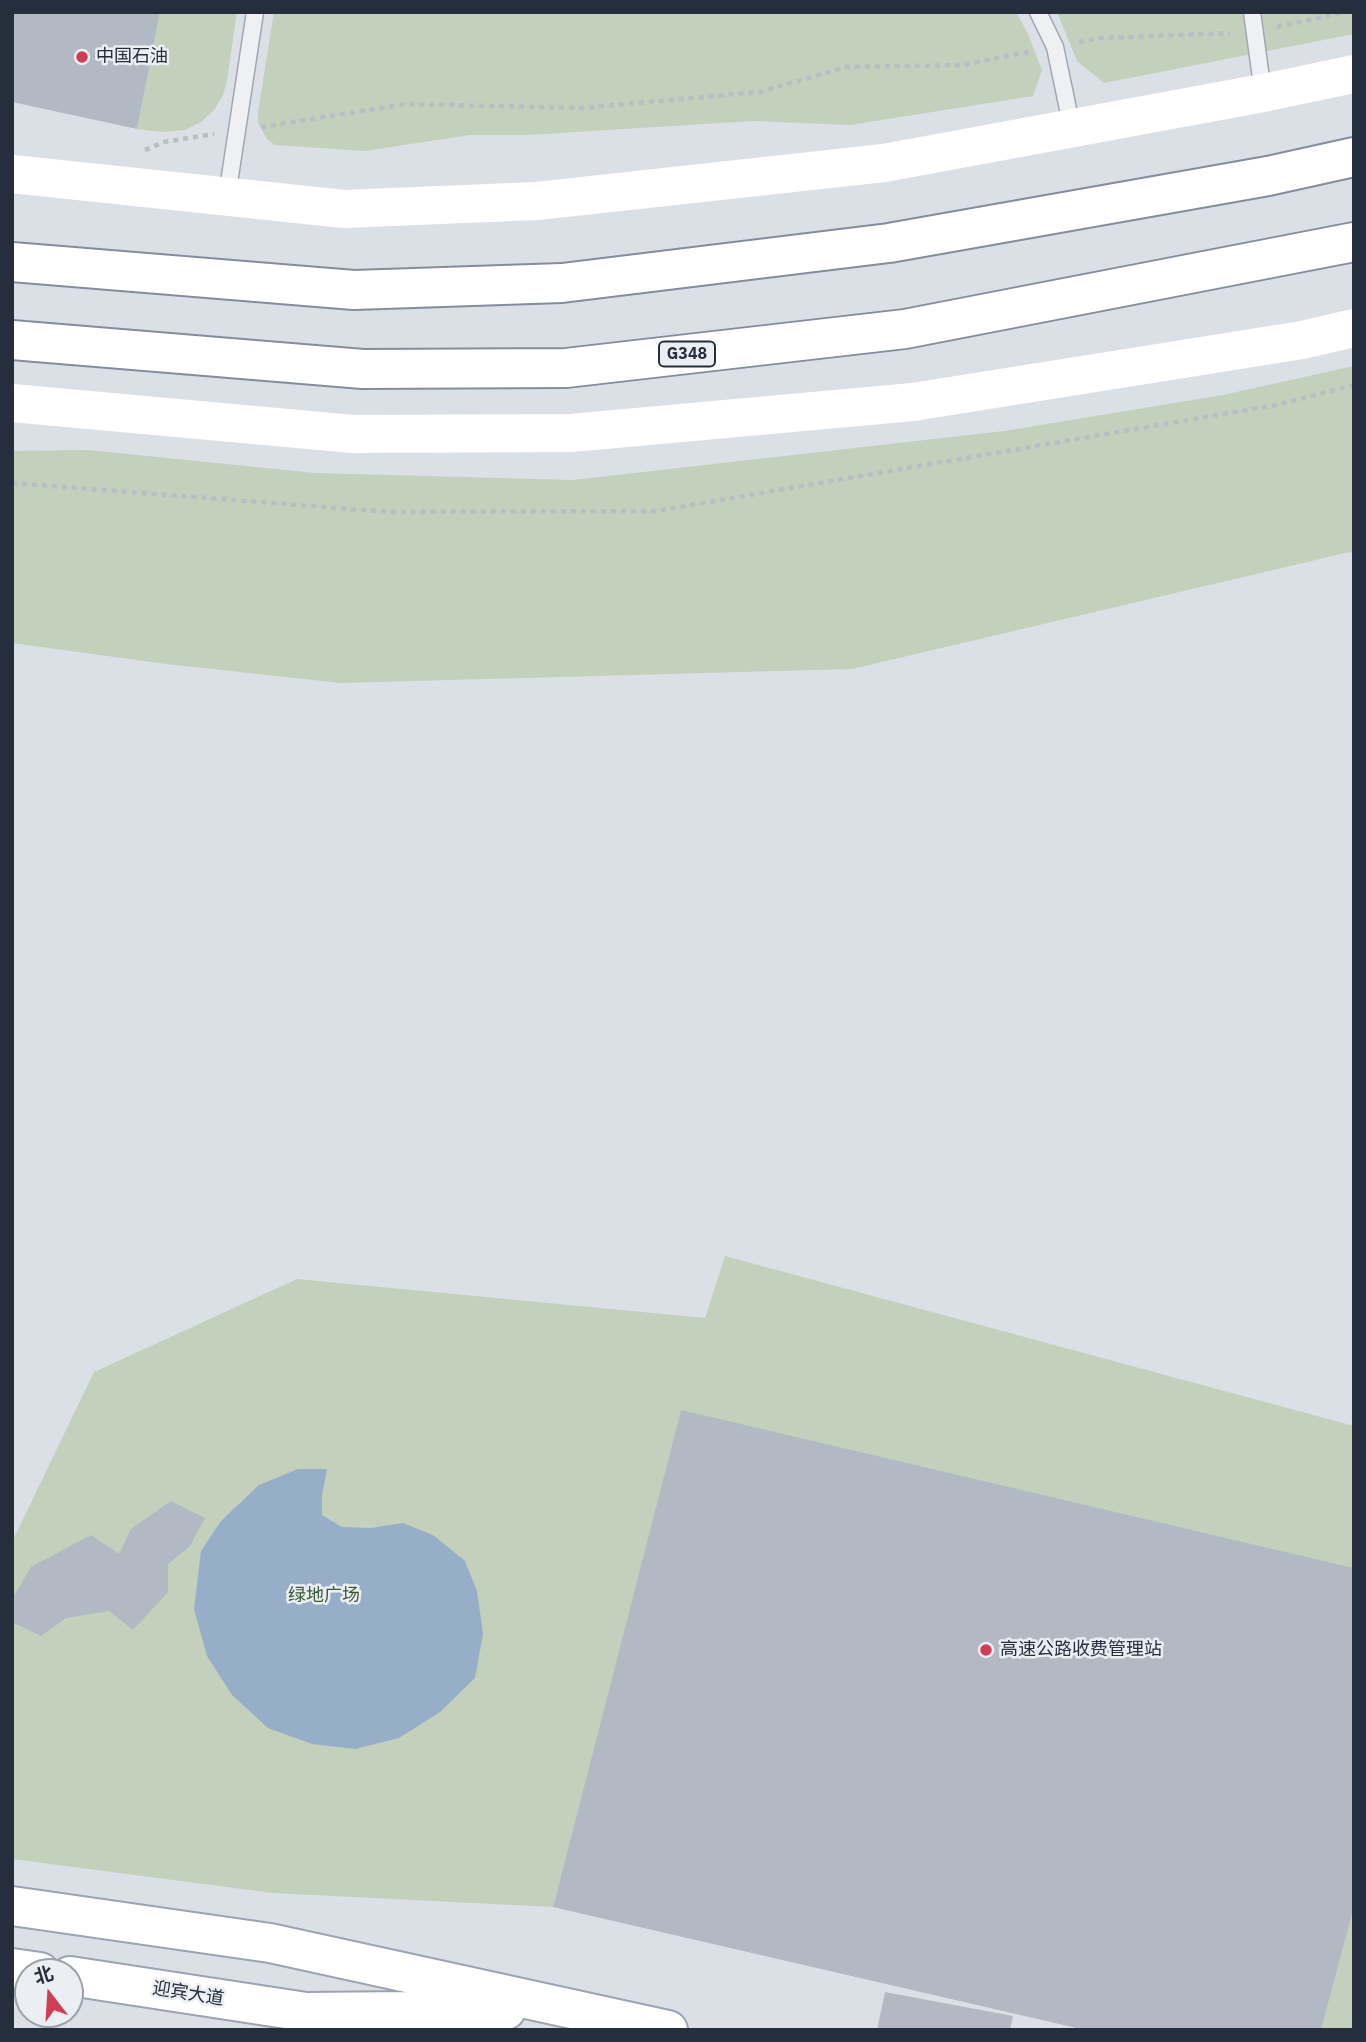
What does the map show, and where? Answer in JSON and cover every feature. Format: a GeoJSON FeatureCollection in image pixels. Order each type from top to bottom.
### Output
{"type":"FeatureCollection","features":[{"type":"Feature","properties":{"kind":"main road"},"geometry":{"type":"LineString","coordinates":[[12,174],[344,209],[537,201],[884,163],[1354,74]]}},
{"type":"Feature","properties":{"kind":"main road"},"geometry":{"type":"LineString","coordinates":[[1263,93],[1354,86]]}},
{"type":"Feature","properties":{"kind":"main road"},"geometry":{"type":"LineString","coordinates":[[12,262],[354,290],[562,283],[888,243],[1268,176],[1354,157]]}},
{"type":"Feature","properties":{"kind":"main road","name":"G348"},"geometry":{"type":"LineString","coordinates":[[12,340],[363,369],[566,368],[905,329],[1354,242]]}},
{"type":"Feature","properties":{"kind":"main road"},"geometry":{"type":"LineString","coordinates":[[1302,340],[1354,321]]}},
{"type":"Feature","properties":{"kind":"main road"},"geometry":{"type":"LineString","coordinates":[[12,403],[353,434],[571,433],[913,402],[1302,340],[1354,328]]}},
{"type":"Feature","properties":{"kind":"main road"},"geometry":{"type":"LineString","coordinates":[[12,1906],[270,1943],[668,2030]]}},
{"type":"Feature","properties":{"kind":"main road","name":"迎宾大道"},"geometry":{"type":"LineString","coordinates":[[84,1978],[306,2012],[576,2009]]}},
{"type":"Feature","properties":{"kind":"lane"},"geometry":{"type":"LineString","coordinates":[[227,196],[255,12]]}},
{"type":"Feature","properties":{"kind":"lane"},"geometry":{"type":"LineString","coordinates":[[1038,12],[1055,47],[1072,128]]}},
{"type":"Feature","properties":{"kind":"lane"},"geometry":{"type":"LineString","coordinates":[[1251,12],[1263,93]]}},
{"type":"Feature","properties":{"kind":"path"},"geometry":{"type":"LineString","coordinates":[[258,127],[406,104],[581,108],[760,92],[846,67],[963,65],[1101,38],[1254,32],[1345,12]]}},
{"type":"Feature","properties":{"kind":"path"},"geometry":{"type":"LineString","coordinates":[[139,153],[164,142],[218,133]]}},
{"type":"Feature","properties":{"kind":"path"},"geometry":{"type":"LineString","coordinates":[[12,483],[389,512],[656,511],[1276,405],[1354,385]]}},
{"type":"Feature","properties":{"kind":"green space"},"geometry":{"type":"Polygon","coordinates":[[[160,12],[237,12],[223,95],[215,109],[201,122],[185,130],[162,132],[137,129],[160,12]]]}},
{"type":"Feature","properties":{"kind":"green space"},"geometry":{"type":"Polygon","coordinates":[[[274,12],[1016,12],[1042,70],[1033,96],[850,125],[753,121],[527,135],[470,135],[365,151],[275,145],[267,139],[258,123],[274,12]]]}},
{"type":"Feature","properties":{"kind":"green space"},"geometry":{"type":"Polygon","coordinates":[[[1057,12],[1354,12],[1354,34],[1104,83],[1077,61],[1057,12]]]}},
{"type":"Feature","properties":{"kind":"green space"},"geometry":{"type":"Polygon","coordinates":[[[1354,366],[1354,551],[852,669],[341,683],[166,664],[12,643],[12,451],[88,450],[315,473],[573,480],[1004,431],[1223,395],[1354,366]]]}},
{"type":"Feature","properties":{"kind":"green space","name":"绿地广场"},"geometry":{"type":"Polygon","coordinates":[[[725,1256],[1354,1426],[1354,1568],[681,1411],[553,1907],[273,1893],[12,1859],[12,1542],[94,1372],[297,1279],[705,1318],[725,1256]]]}},
{"type":"Feature","properties":{"kind":"green space"},"geometry":{"type":"Polygon","coordinates":[[[1354,1907],[1354,2030],[1321,2030],[1354,1907]]]}},
{"type":"Feature","properties":{"kind":"water"},"geometry":{"type":"Polygon","coordinates":[[[298,1469],[327,1469],[322,1495],[322,1515],[342,1527],[371,1528],[403,1523],[433,1535],[465,1561],[477,1591],[483,1634],[475,1678],[440,1712],[399,1738],[355,1749],[312,1744],[268,1728],[232,1695],[207,1656],[194,1609],[201,1551],[221,1521],[259,1485],[298,1469]]]}},
{"type":"Feature","properties":{"kind":"building","name":"中国石油"},"geometry":{"type":"Polygon","coordinates":[[[12,12],[160,12],[137,129],[12,102],[12,12]]]}},
{"type":"Feature","properties":{"kind":"building","name":"高速公路收费管理站"},"geometry":{"type":"Polygon","coordinates":[[[681,1410],[1354,1568],[1354,1907],[1321,2030],[1085,2030],[553,1907],[681,1410]]]}},
{"type":"Feature","properties":{"kind":"building"},"geometry":{"type":"Polygon","coordinates":[[[171,1501],[205,1518],[190,1546],[168,1564],[168,1592],[133,1630],[109,1611],[66,1618],[41,1636],[12,1622],[12,1599],[31,1567],[91,1535],[119,1554],[131,1529],[171,1501]]]}},
{"type":"Feature","properties":{"kind":"building"},"geometry":{"type":"Polygon","coordinates":[[[885,1992],[1013,2016],[1010,2030],[877,2030],[885,1992]]]}},
{"type":"Feature","properties":{"kind":"place","name":"中国石油"},"geometry":{"type":"Point","coordinates":[82,57]}},
{"type":"Feature","properties":{"kind":"place","name":"高速公路收费管理站"},"geometry":{"type":"Point","coordinates":[986,1650]}}]}
